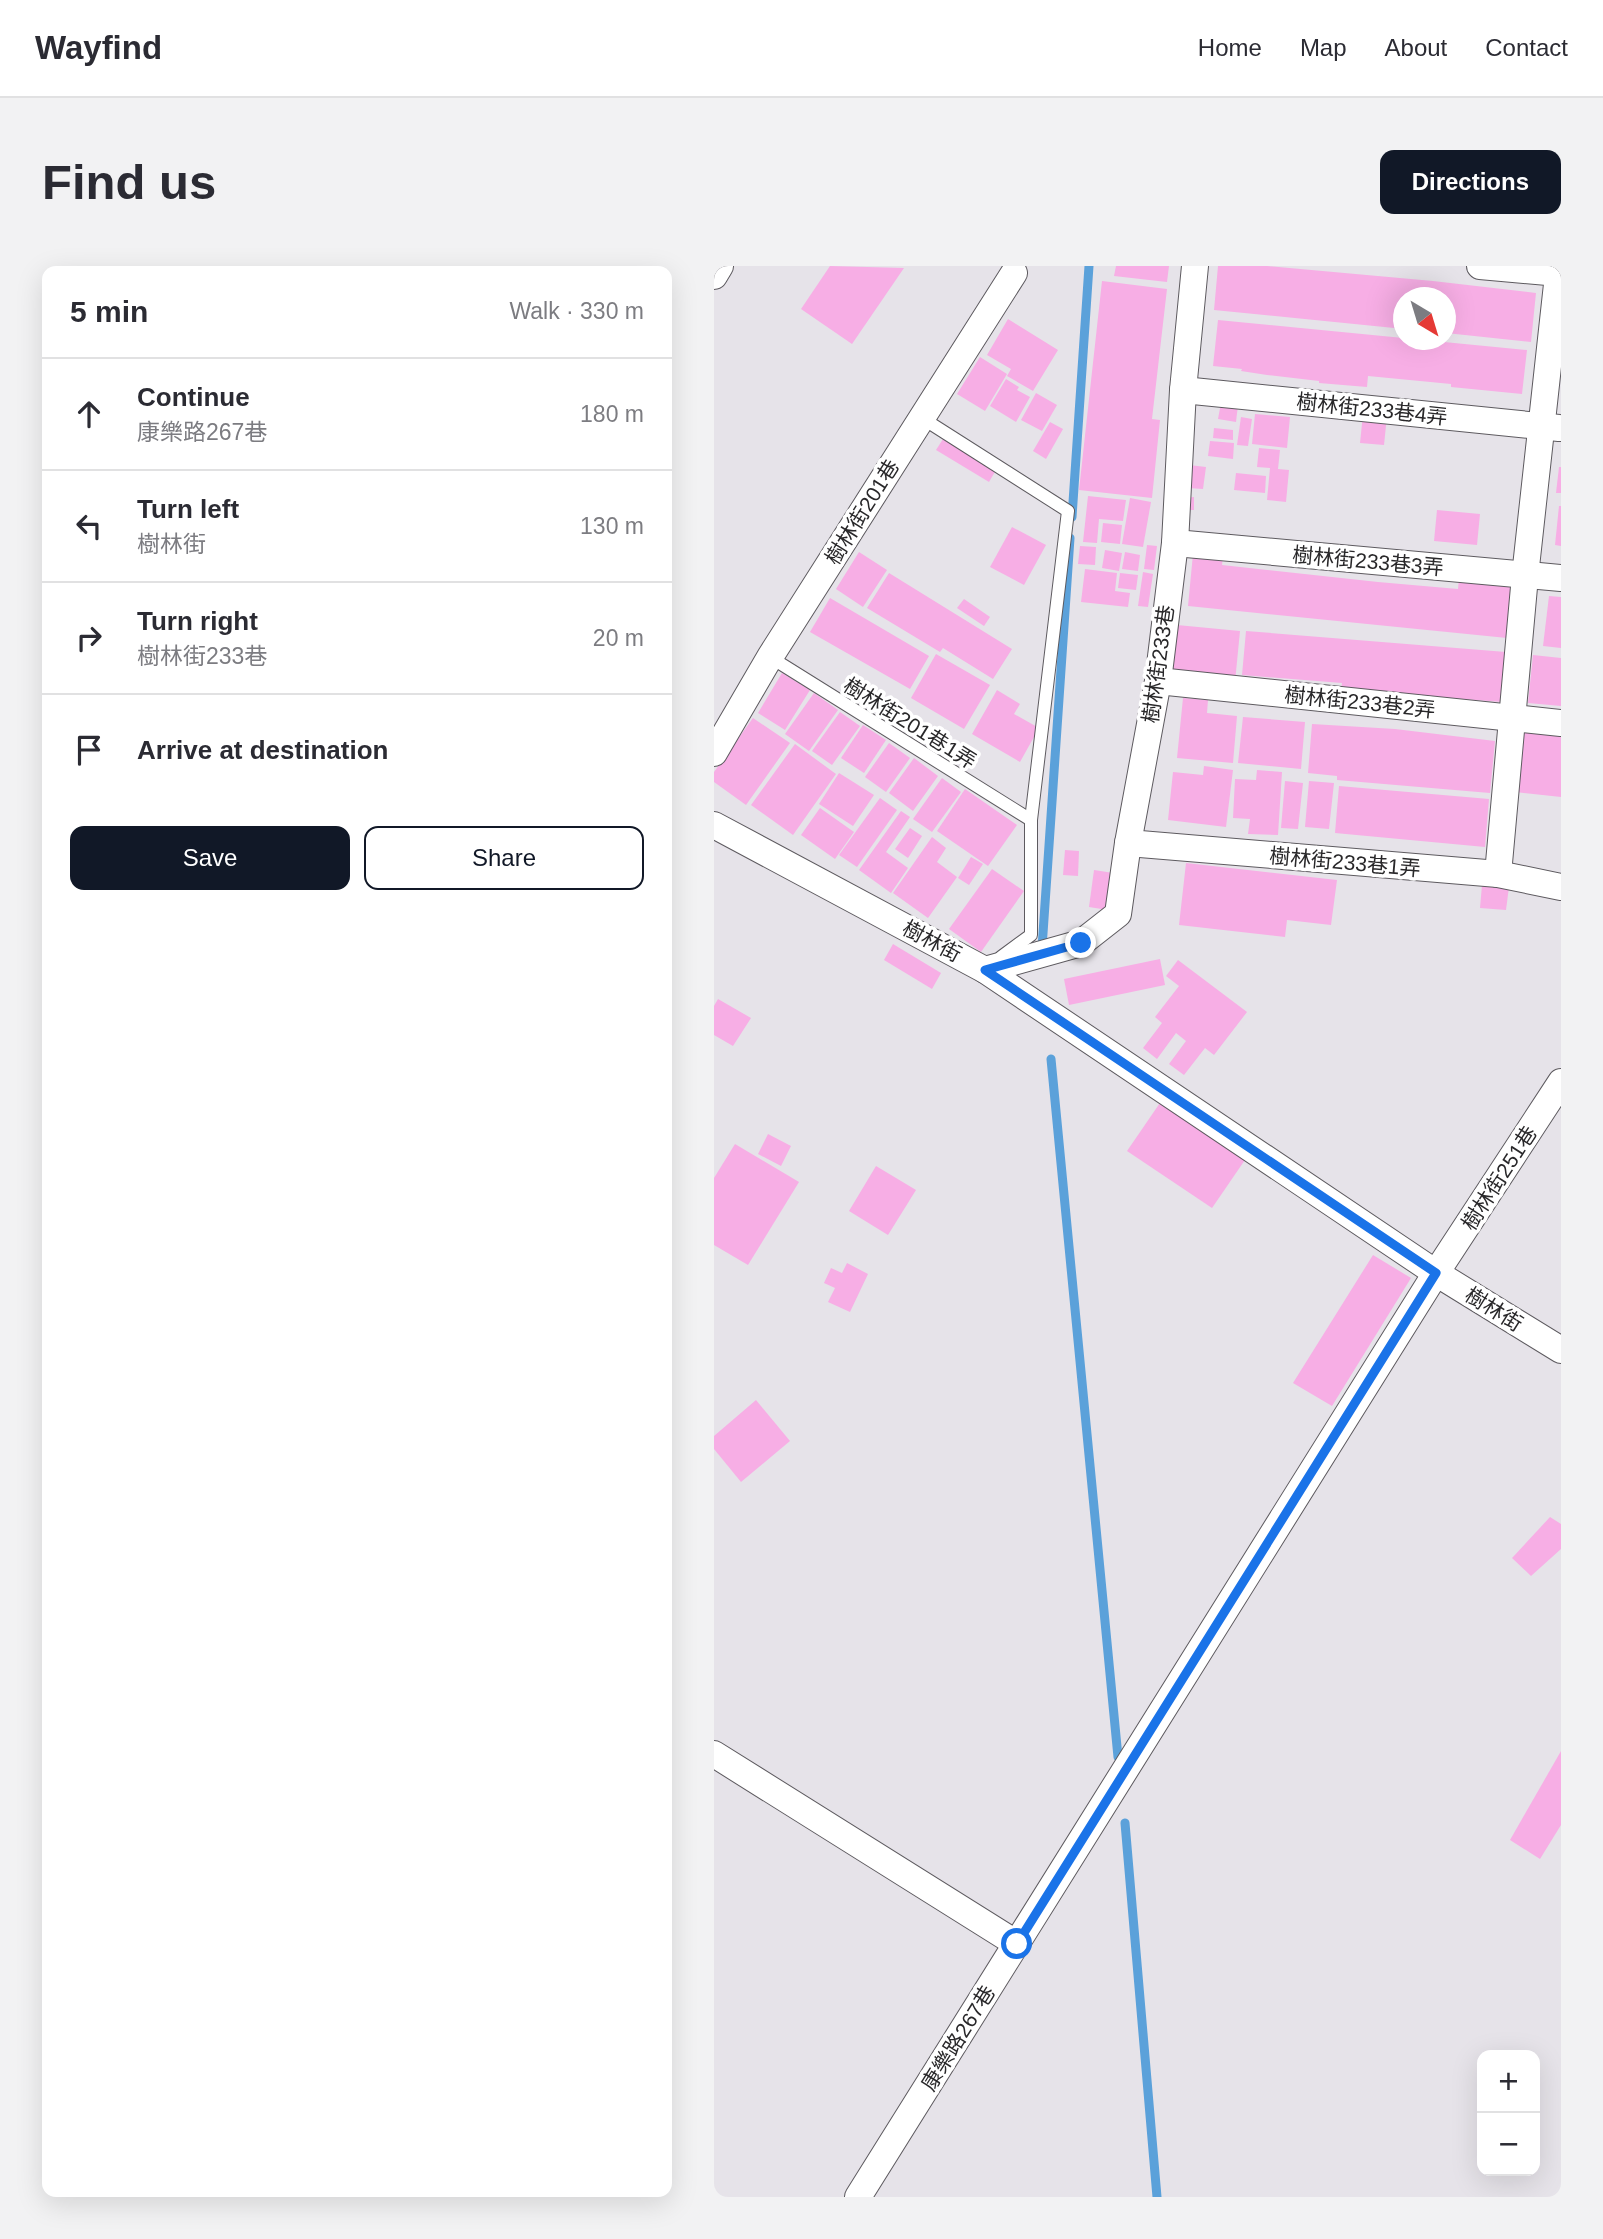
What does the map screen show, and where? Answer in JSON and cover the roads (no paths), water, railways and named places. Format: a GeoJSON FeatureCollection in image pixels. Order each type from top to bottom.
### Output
{"type":"FeatureCollection","features":[{"type":"Feature","properties":{"kind":"street"},"geometry":{"type":"LineString","coordinates":[[714,276],[720,266]]}},
{"type":"Feature","properties":{"kind":"street","name":"樹林街233巷"},"geometry":{"type":"LineString","coordinates":[[985,970],[1081,943],[1118,914],[1158,681],[1175,543],[1183,390],[1195,266]]}},
{"type":"Feature","properties":{"kind":"street"},"geometry":{"type":"LineString","coordinates":[[1480,266],[1559,270],[1552,427],[1525,576],[1498,874]]}},
{"type":"Feature","properties":{"kind":"street","name":"樹林街201巷"},"geometry":{"type":"LineString","coordinates":[[714,753],[769,657],[1014,273]]}},
{"type":"Feature","properties":{"kind":"street","name":"樹林街233巷4弄"},"geometry":{"type":"LineString","coordinates":[[1183,390],[1552,427]]}},
{"type":"Feature","properties":{"kind":"street","name":"樹林街233巷3弄"},"geometry":{"type":"LineString","coordinates":[[1175,543],[1561,578]]}},
{"type":"Feature","properties":{"kind":"street","name":"樹林街233巷2弄"},"geometry":{"type":"LineString","coordinates":[[1158,681],[1561,723]]}},
{"type":"Feature","properties":{"kind":"street","name":"樹林街"},"geometry":{"type":"LineString","coordinates":[[714,825],[985,970],[1436,1273],[1561,1350]]}},
{"type":"Feature","properties":{"kind":"street","name":"樹林街233巷1弄"},"geometry":{"type":"LineString","coordinates":[[1128,844],[1498,874],[1561,887]]}},
{"type":"Feature","properties":{"kind":"street","name":"樹林街251巷"},"geometry":{"type":"LineString","coordinates":[[1436,1273],[1561,1082]]}},
{"type":"Feature","properties":{"kind":"street","name":"康樂路267巷"},"geometry":{"type":"LineString","coordinates":[[858,2197],[1436,1273]]}},
{"type":"Feature","properties":{"kind":"street"},"geometry":{"type":"LineString","coordinates":[[714,1754],[1017,1944]]}},
{"type":"Feature","properties":{"kind":"lane"},"geometry":{"type":"LineString","coordinates":[[922,418],[1068,510],[1031,820],[1031,936],[985,970]]}},
{"type":"Feature","properties":{"kind":"lane","name":"樹林街201巷1弄"},"geometry":{"type":"LineString","coordinates":[[769,657],[1031,820]]}},
{"type":"Feature","properties":{"kind":"waterway"},"geometry":{"type":"LineString","coordinates":[[1072,517],[1089,266]]}},
{"type":"Feature","properties":{"kind":"waterway"},"geometry":{"type":"LineString","coordinates":[[1042,948],[1070,538]]}},
{"type":"Feature","properties":{"kind":"waterway"},"geometry":{"type":"LineString","coordinates":[[1051,1059],[1118,1757]]}},
{"type":"Feature","properties":{"kind":"waterway"},"geometry":{"type":"LineString","coordinates":[[1125,1823],[1157,2197]]}}]}
